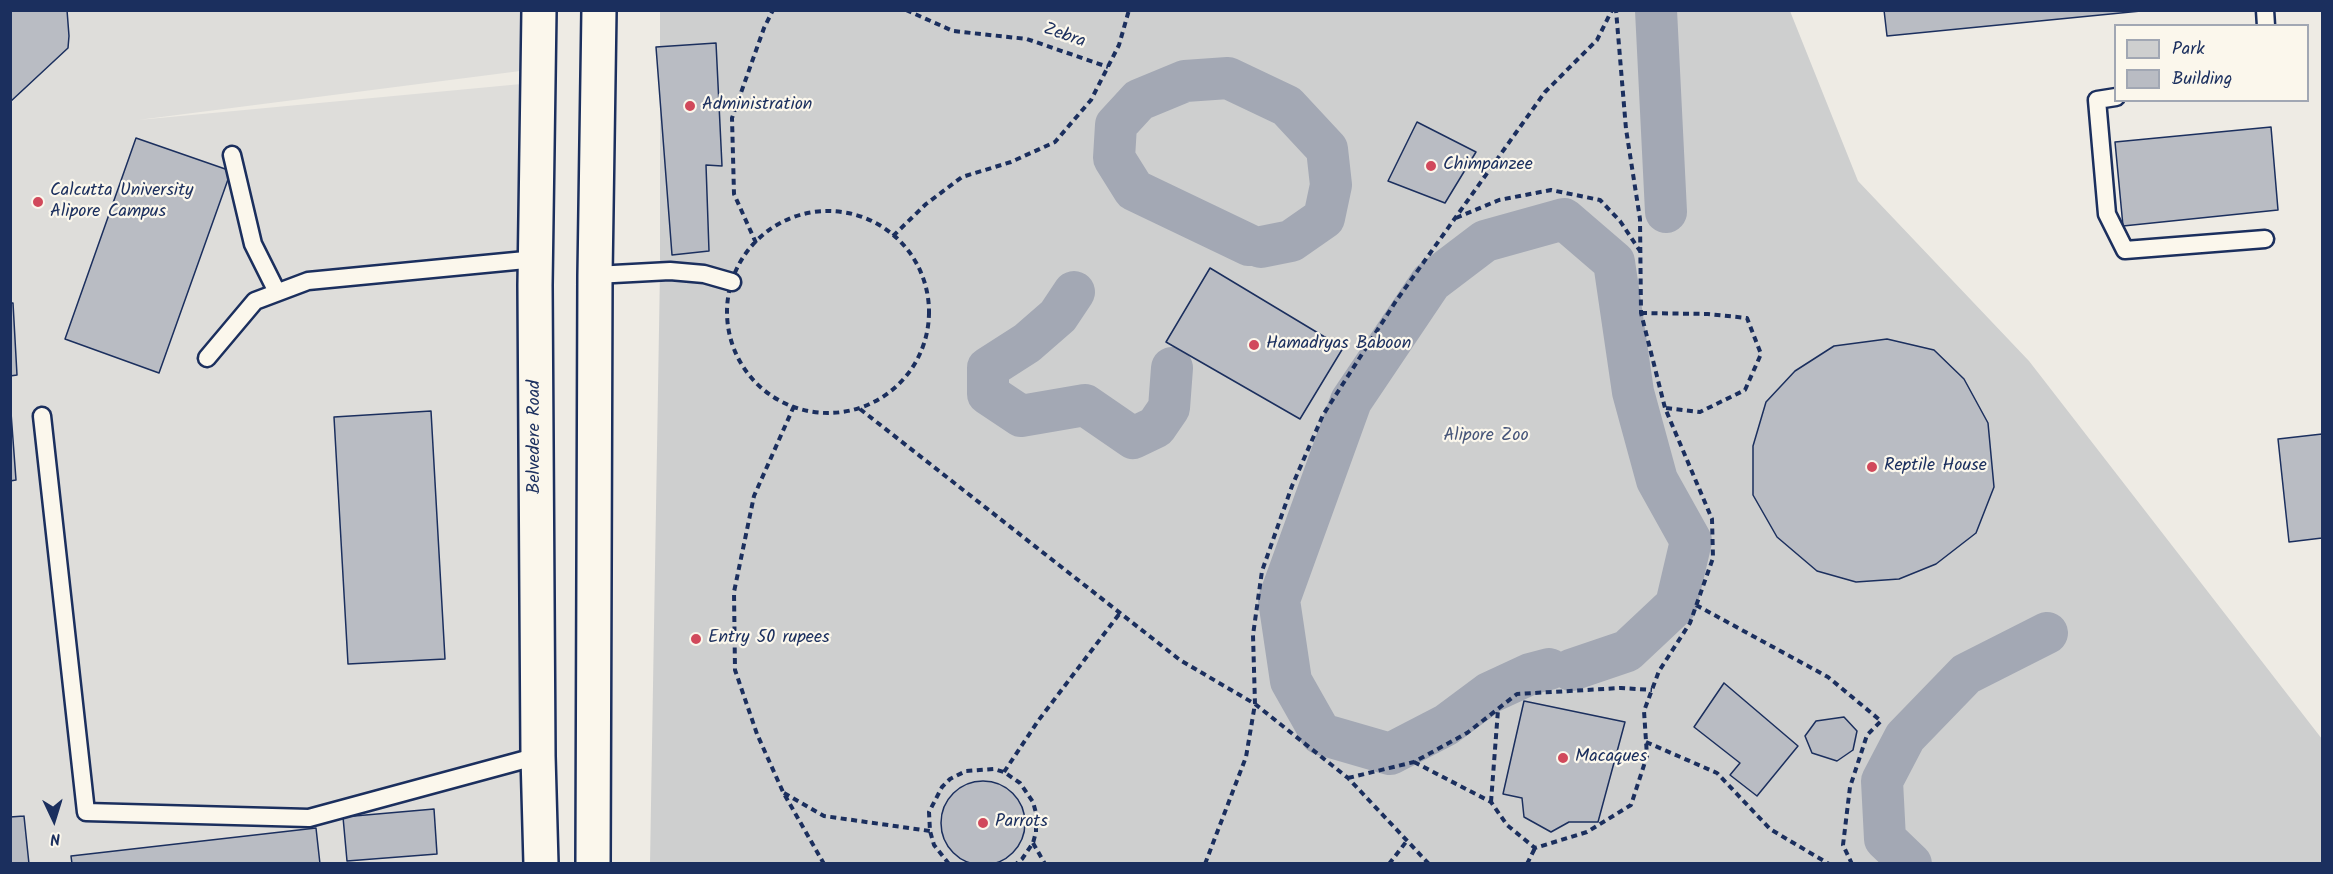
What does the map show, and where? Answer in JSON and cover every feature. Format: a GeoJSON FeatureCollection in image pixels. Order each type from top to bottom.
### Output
{"type":"FeatureCollection","features":[{"type":"Feature","properties":{"kind":"highway","name":"Belvedere Road"},"geometry":{"type":"LineString","coordinates":[[539,10],[536,259],[538,756],[541,864]]}},
{"type":"Feature","properties":{"kind":"highway"},"geometry":{"type":"LineString","coordinates":[[594,864],[595,275],[599,10]]}},
{"type":"Feature","properties":{"kind":"lane"},"geometry":{"type":"LineString","coordinates":[[2114,97],[2097,100],[2107,214],[2125,250],[2265,238]]}},
{"type":"Feature","properties":{"kind":"lane"},"geometry":{"type":"LineString","coordinates":[[232,155],[253,244],[277,292]]}},
{"type":"Feature","properties":{"kind":"lane"},"geometry":{"type":"LineString","coordinates":[[207,358],[255,301],[308,281],[536,259]]}},
{"type":"Feature","properties":{"kind":"lane"},"geometry":{"type":"LineString","coordinates":[[595,275],[670,271],[704,274],[732,282]]}},
{"type":"Feature","properties":{"kind":"lane"},"geometry":{"type":"LineString","coordinates":[[42,416],[86,812],[309,818],[538,756]]}},
{"type":"Feature","properties":{"kind":"path"},"geometry":{"type":"LineString","coordinates":[[756,243],[734,194],[732,118],[764,28],[773,10]]}},
{"type":"Feature","properties":{"kind":"path","name":"Zebra"},"geometry":{"type":"LineString","coordinates":[[906,10],[953,31],[1027,39],[1108,67]]}},
{"type":"Feature","properties":{"kind":"path"},"geometry":{"type":"LineString","coordinates":[[893,236],[926,204],[962,177],[1011,162],[1055,142],[1091,100],[1119,45],[1129,10]]}},
{"type":"Feature","properties":{"kind":"path"},"geometry":{"type":"LineString","coordinates":[[1205,864],[1246,757],[1255,704],[1253,635],[1262,572],[1292,486],[1323,414],[1396,301],[1545,92],[1597,40],[1612,10]]}},
{"type":"Feature","properties":{"kind":"path"},"geometry":{"type":"LineString","coordinates":[[1527,864],[1535,848],[1587,832],[1631,805],[1647,756],[1644,711],[1659,671],[1690,623],[1713,558],[1712,519],[1665,408],[1641,313],[1640,219],[1626,129],[1616,10]]}},
{"type":"Feature","properties":{"kind":"path"},"geometry":{"type":"LineString","coordinates":[[1456,218],[1499,200],[1551,190],[1600,200],[1620,221],[1640,252]]}},
{"type":"Feature","properties":{"kind":"path"},"geometry":{"type":"LineString","coordinates":[[836,211],[870,219],[893,236],[906,247],[926,282],[929,331],[912,370],[883,398],[860,409],[825,414],[807,412],[774,399],[740,364],[728,330],[728,295],[738,263],[766,232],[810,213],[836,211]]}},
{"type":"Feature","properties":{"kind":"path"},"geometry":{"type":"LineString","coordinates":[[1641,313],[1708,314],[1747,318],[1761,354],[1745,390],[1700,412],[1665,408]]}},
{"type":"Feature","properties":{"kind":"path"},"geometry":{"type":"LineString","coordinates":[[794,406],[754,496],[734,592],[735,670],[757,735],[783,792],[824,864]]}},
{"type":"Feature","properties":{"kind":"path"},"geometry":{"type":"LineString","coordinates":[[860,409],[1180,660],[1255,704],[1348,778],[1429,864]]}},
{"type":"Feature","properties":{"kind":"path"},"geometry":{"type":"LineString","coordinates":[[1696,605],[1828,677],[1881,721],[1868,735],[1850,786],[1843,845],[1852,864]]}},
{"type":"Feature","properties":{"kind":"path"},"geometry":{"type":"LineString","coordinates":[[1004,772],[1038,722],[1120,613]]}},
{"type":"Feature","properties":{"kind":"path"},"geometry":{"type":"LineString","coordinates":[[1348,778],[1414,762],[1467,733],[1517,694],[1621,688],[1652,690]]}},
{"type":"Feature","properties":{"kind":"path"},"geometry":{"type":"LineString","coordinates":[[1491,802],[1498,709]]}},
{"type":"Feature","properties":{"kind":"path"},"geometry":{"type":"LineString","coordinates":[[1646,742],[1717,773],[1770,830],[1829,864]]}},
{"type":"Feature","properties":{"kind":"path"},"geometry":{"type":"LineString","coordinates":[[1414,762],[1491,802],[1507,825],[1535,848]]}},
{"type":"Feature","properties":{"kind":"path"},"geometry":{"type":"LineString","coordinates":[[949,864],[934,845],[930,831],[929,812],[942,787],[950,779],[966,771],[994,769],[1004,772],[1020,783],[1033,802],[1036,813],[1036,832],[1033,843],[1016,864]]}},
{"type":"Feature","properties":{"kind":"path"},"geometry":{"type":"LineString","coordinates":[[783,792],[824,816],[930,831]]}},
{"type":"Feature","properties":{"kind":"path"},"geometry":{"type":"LineString","coordinates":[[1389,864],[1406,842]]}},
{"type":"Feature","properties":{"kind":"path"},"geometry":{"type":"LineString","coordinates":[[1033,843],[1045,864]]}},
{"type":"Feature","properties":{"kind":"shaded area"},"geometry":{"type":"Polygon","coordinates":[[[10,11],[529,11],[528,70],[138,120],[532,83],[534,863],[11,863],[10,11]]]}},
{"type":"Feature","properties":{"kind":"green space","name":"Alipore Zoo"},"geometry":{"type":"Polygon","coordinates":[[[660,11],[1790,11],[1858,181],[2029,361],[2322,739],[2322,863],[650,864],[660,270],[660,11]]]}},
{"type":"Feature","properties":{"kind":"building"},"geometry":{"type":"Polygon","coordinates":[[[10,10],[67,10],[69,36],[68,48],[10,102],[10,10]]]}},
{"type":"Feature","properties":{"kind":"building"},"geometry":{"type":"Polygon","coordinates":[[[1884,10],[2151,10],[1887,36],[1884,10]]]}},
{"type":"Feature","properties":{"kind":"building","name":"Administration"},"geometry":{"type":"Polygon","coordinates":[[[716,43],[722,166],[706,165],[709,251],[672,255],[656,47],[716,43]]]}},
{"type":"Feature","properties":{"kind":"building","name":"Chimpanzee"},"geometry":{"type":"Polygon","coordinates":[[[1417,122],[1476,152],[1445,203],[1388,181],[1417,122]]]}},
{"type":"Feature","properties":{"kind":"building"},"geometry":{"type":"Polygon","coordinates":[[[2271,127],[2278,210],[2123,226],[2115,142],[2271,127]]]}},
{"type":"Feature","properties":{"kind":"building"},"geometry":{"type":"Polygon","coordinates":[[[136,138],[231,171],[159,373],[65,339],[136,138]]]}},
{"type":"Feature","properties":{"kind":"building","name":"Hamadryas Baboon"},"geometry":{"type":"Polygon","coordinates":[[[1210,268],[1343,348],[1300,419],[1166,342],[1210,268]]]}},
{"type":"Feature","properties":{"kind":"building"},"geometry":{"type":"Polygon","coordinates":[[[10,303],[13,303],[17,375],[10,376],[10,303]]]}},
{"type":"Feature","properties":{"kind":"building","name":"Reptile House"},"geometry":{"type":"Polygon","coordinates":[[[1887,339],[1934,350],[1964,379],[1988,423],[1994,487],[1976,533],[1936,564],[1899,579],[1856,582],[1817,571],[1777,537],[1753,495],[1753,446],[1766,402],[1795,371],[1834,346],[1887,339]]]}},
{"type":"Feature","properties":{"kind":"building"},"geometry":{"type":"Polygon","coordinates":[[[10,399],[16,480],[10,481],[10,399]]]}},
{"type":"Feature","properties":{"kind":"building"},"geometry":{"type":"Polygon","coordinates":[[[431,411],[445,659],[348,664],[334,417],[431,411]]]}},
{"type":"Feature","properties":{"kind":"building"},"geometry":{"type":"Polygon","coordinates":[[[2322,434],[2322,538],[2289,542],[2278,439],[2322,434]]]}},
{"type":"Feature","properties":{"kind":"building"},"geometry":{"type":"Polygon","coordinates":[[[1724,683],[1798,746],[1757,796],[1730,775],[1740,763],[1694,727],[1724,683]]]}},
{"type":"Feature","properties":{"kind":"building","name":"Macaques"},"geometry":{"type":"Polygon","coordinates":[[[1524,701],[1625,722],[1598,822],[1569,822],[1551,832],[1524,817],[1522,798],[1503,794],[1524,701]]]}},
{"type":"Feature","properties":{"kind":"building"},"geometry":{"type":"Polygon","coordinates":[[[1844,717],[1857,731],[1853,750],[1837,761],[1812,753],[1805,736],[1816,721],[1844,717]]]}},
{"type":"Feature","properties":{"kind":"building","name":"Parrots"},"geometry":{"type":"Polygon","coordinates":[[[975,781],[991,781],[1007,788],[1018,799],[1025,815],[1022,839],[1013,853],[991,865],[975,865],[959,858],[948,847],[941,831],[941,815],[948,799],[959,788],[975,781]]]}},
{"type":"Feature","properties":{"kind":"building"},"geometry":{"type":"Polygon","coordinates":[[[434,809],[437,854],[347,861],[343,817],[434,809]]]}},
{"type":"Feature","properties":{"kind":"building"},"geometry":{"type":"Polygon","coordinates":[[[24,816],[29,864],[10,864],[10,817],[24,816]]]}},
{"type":"Feature","properties":{"kind":"building"},"geometry":{"type":"Polygon","coordinates":[[[316,828],[320,864],[72,864],[71,856],[316,828]]]}},
{"type":"Feature","properties":{"kind":"waterway"},"geometry":{"type":"LineString","coordinates":[[1656,10],[1666,212]]}},
{"type":"Feature","properties":{"kind":"waterway"},"geometry":{"type":"LineString","coordinates":[[1249,245],[1134,190],[1114,158],[1116,125],[1139,100],[1185,81],[1228,78],[1287,106],[1327,149],[1331,185],[1324,218],[1291,241],[1261,247]]}},
{"type":"Feature","properties":{"kind":"waterway"},"geometry":{"type":"LineString","coordinates":[[1549,669],[1530,674],[1489,693],[1446,725],[1390,754],[1321,734],[1291,681],[1279,600],[1351,401],[1431,282],[1485,241],[1564,219],[1614,262],[1633,392],[1657,480],[1691,541],[1676,605],[1627,651],[1571,670]]}},
{"type":"Feature","properties":{"kind":"waterway"},"geometry":{"type":"LineString","coordinates":[[1074,292],[1058,316],[1027,343],[988,368],[988,394],[1021,416],[1085,405],[1133,438],[1156,427],[1169,408],[1172,368]]}},
{"type":"Feature","properties":{"kind":"waterway"},"geometry":{"type":"LineString","coordinates":[[1911,864],[1885,839],[1882,781],[1905,737],[1966,674],[2047,633]]}},
{"type":"Feature","properties":{"kind":"place","name":"Administration"},"geometry":{"type":"Point","coordinates":[690,106]}},
{"type":"Feature","properties":{"kind":"place","name":"Chimpanzee"},"geometry":{"type":"Point","coordinates":[1431,166]}},
{"type":"Feature","properties":{"kind":"place","name":"Calcutta University Alipore Campus"},"geometry":{"type":"Point","coordinates":[38,202]}},
{"type":"Feature","properties":{"kind":"place","name":"Hamadryas Baboon"},"geometry":{"type":"Point","coordinates":[1254,345]}},
{"type":"Feature","properties":{"kind":"place","name":"Reptile House"},"geometry":{"type":"Point","coordinates":[1872,467]}},
{"type":"Feature","properties":{"kind":"place","name":"Entry 50 rupees"},"geometry":{"type":"Point","coordinates":[696,639]}},
{"type":"Feature","properties":{"kind":"place","name":"Macaques"},"geometry":{"type":"Point","coordinates":[1563,758]}},
{"type":"Feature","properties":{"kind":"place","name":"Parrots"},"geometry":{"type":"Point","coordinates":[983,823]}}]}
